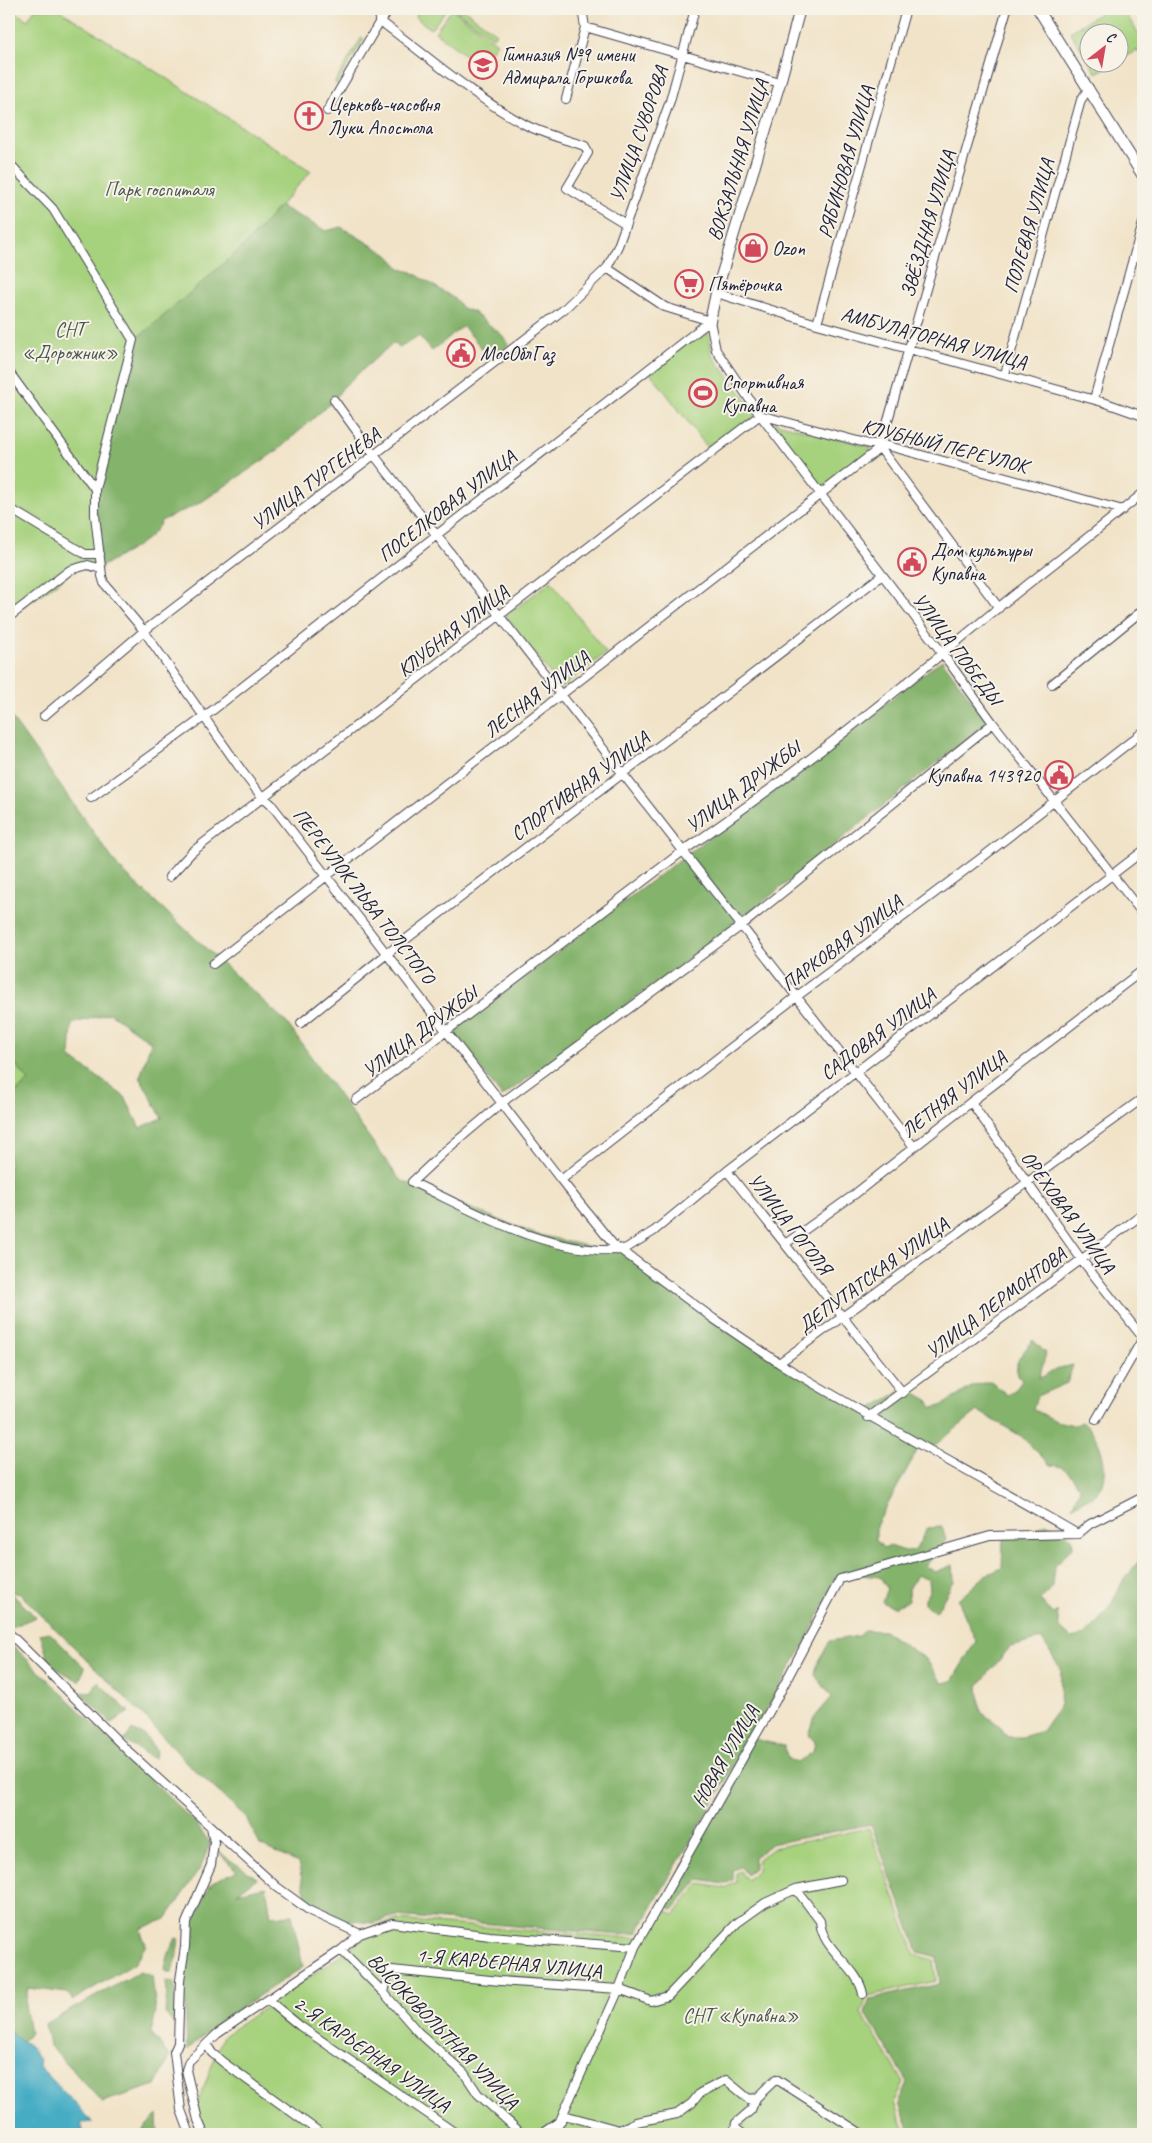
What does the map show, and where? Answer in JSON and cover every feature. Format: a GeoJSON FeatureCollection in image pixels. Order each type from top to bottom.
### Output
{"type":"FeatureCollection","features":[{"type":"Feature","properties":{"kind":"street"},"geometry":{"type":"LineString","coordinates":[[327,111],[388,9]]}},
{"type":"Feature","properties":{"kind":"street"},"geometry":{"type":"LineString","coordinates":[[566,99],[585,27],[582,9]]}},
{"type":"Feature","properties":{"kind":"street","name":"УЛИЦА СУВОРОВА"},"geometry":{"type":"LineString","coordinates":[[607,268],[618,246],[670,101],[695,9]]}},
{"type":"Feature","properties":{"kind":"street","name":"ВОКЗАЛЬНАЯ УЛИЦА"},"geometry":{"type":"LineString","coordinates":[[710,321],[716,293],[780,83],[800,9]]}},
{"type":"Feature","properties":{"kind":"street","name":"РЯБИНОВАЯ УЛИЦА"},"geometry":{"type":"LineString","coordinates":[[817,324],[906,9]]}},
{"type":"Feature","properties":{"kind":"street","name":"ЗВЁЗДНАЯ УЛИЦА"},"geometry":{"type":"LineString","coordinates":[[880,446],[1007,9]]}},
{"type":"Feature","properties":{"kind":"street"},"geometry":{"type":"LineString","coordinates":[[1038,9],[1090,88],[1143,176]]}},
{"type":"Feature","properties":{"kind":"street"},"geometry":{"type":"LineString","coordinates":[[380,21],[481,96],[517,120],[532,128],[585,146],[588,153],[567,188],[626,224]]}},
{"type":"Feature","properties":{"kind":"street"},"geometry":{"type":"LineString","coordinates":[[585,27],[780,83]]}},
{"type":"Feature","properties":{"kind":"street","name":"ПОЛЕВАЯ УЛИЦА"},"geometry":{"type":"LineString","coordinates":[[1005,374],[1081,100],[1090,88]]}},
{"type":"Feature","properties":{"kind":"street","name":"ПЕРЕУЛОК ЛЬВА ТОЛСТОГО"},"geometry":{"type":"LineString","coordinates":[[9,163],[53,209],[133,340],[95,489],[95,515],[104,583],[144,631],[244,774],[388,953],[561,1180],[612,1244],[621,1250]]}},
{"type":"Feature","properties":{"kind":"street"},"geometry":{"type":"LineString","coordinates":[[1094,399],[1143,223]]}},
{"type":"Feature","properties":{"kind":"street"},"geometry":{"type":"LineString","coordinates":[[607,268],[665,307],[710,321]]}},
{"type":"Feature","properties":{"kind":"street","name":"УЛИЦА ТУРГЕНЕВА"},"geometry":{"type":"LineString","coordinates":[[44,716],[144,631],[563,310],[607,268]]}},
{"type":"Feature","properties":{"kind":"street","name":"АМБУЛАТОРНАЯ УЛИЦА"},"geometry":{"type":"LineString","coordinates":[[716,293],[817,324],[1094,399],[1143,416]]}},
{"type":"Feature","properties":{"kind":"street","name":"УЛИЦА ПОБЕДЫ"},"geometry":{"type":"LineString","coordinates":[[710,321],[716,350],[760,415],[881,576],[943,654],[993,723],[1143,914]]}},
{"type":"Feature","properties":{"kind":"street","name":"ПОСЕЛКОВАЯ УЛИЦА"},"geometry":{"type":"LineString","coordinates":[[91,798],[204,717],[710,321]]}},
{"type":"Feature","properties":{"kind":"street"},"geometry":{"type":"LineString","coordinates":[[9,372],[95,489]]}},
{"type":"Feature","properties":{"kind":"street"},"geometry":{"type":"LineString","coordinates":[[334,400],[436,535],[914,1147]]}},
{"type":"Feature","properties":{"kind":"street","name":"КЛУБНЫЙ ПЕРЕУЛОК"},"geometry":{"type":"LineString","coordinates":[[760,415],[1123,510]]}},
{"type":"Feature","properties":{"kind":"street","name":"КЛУБНАЯ УЛИЦА"},"geometry":{"type":"LineString","coordinates":[[169,877],[192,852],[760,415]]}},
{"type":"Feature","properties":{"kind":"street"},"geometry":{"type":"LineString","coordinates":[[880,446],[999,608]]}},
{"type":"Feature","properties":{"kind":"street","name":"ЛЕСНАЯ УЛИЦА"},"geometry":{"type":"LineString","coordinates":[[213,964],[562,696],[880,446]]}},
{"type":"Feature","properties":{"kind":"street","name":"УЛИЦА ДРУЖБЫ"},"geometry":{"type":"LineString","coordinates":[[356,1100],[448,1032],[943,654],[1143,493]]}},
{"type":"Feature","properties":{"kind":"street"},"geometry":{"type":"LineString","coordinates":[[9,508],[85,554],[100,554]]}},
{"type":"Feature","properties":{"kind":"street"},"geometry":{"type":"LineString","coordinates":[[9,617],[70,570],[88,565],[102,568]]}},
{"type":"Feature","properties":{"kind":"street","name":"СПОРТИВНАЯ УЛИЦА"},"geometry":{"type":"LineString","coordinates":[[301,1023],[388,953],[881,576]]}},
{"type":"Feature","properties":{"kind":"street"},"geometry":{"type":"LineString","coordinates":[[1052,684],[1143,610]]}},
{"type":"Feature","properties":{"kind":"street"},"geometry":{"type":"LineString","coordinates":[[993,723],[741,926],[502,1104],[412,1182],[481,1216],[536,1238],[598,1251],[621,1250],[714,1319],[779,1363],[868,1417],[930,1449],[1078,1534],[1090,1524],[1143,1497]]}},
{"type":"Feature","properties":{"kind":"street","name":"ПАРКОВАЯ УЛИЦА"},"geometry":{"type":"LineString","coordinates":[[561,1180],[796,997],[976,862],[1143,732]]}},
{"type":"Feature","properties":{"kind":"street","name":"САДОВАЯ УЛИЦА"},"geometry":{"type":"LineString","coordinates":[[621,1250],[635,1244],[654,1231],[727,1170],[1143,851]]}},
{"type":"Feature","properties":{"kind":"street","name":"ЛЕТНЯЯ УЛИЦА"},"geometry":{"type":"LineString","coordinates":[[785,1244],[856,1194],[971,1102],[1143,970]]}},
{"type":"Feature","properties":{"kind":"street","name":"ДЕПУТАТСКАЯ УЛИЦА"},"geometry":{"type":"LineString","coordinates":[[779,1363],[904,1270],[1143,1098]]}},
{"type":"Feature","properties":{"kind":"street","name":"ОРЕХОВАЯ УЛИЦА"},"geometry":{"type":"LineString","coordinates":[[971,1102],[1081,1259],[1143,1338]]}},
{"type":"Feature","properties":{"kind":"street","name":"УЛИЦА ГОГОЛЯ"},"geometry":{"type":"LineString","coordinates":[[727,1170],[903,1393]]}},
{"type":"Feature","properties":{"kind":"street","name":"УЛИЦА ЛЕРМОНТОВА"},"geometry":{"type":"LineString","coordinates":[[868,1417],[1143,1214]]}},
{"type":"Feature","properties":{"kind":"street"},"geometry":{"type":"LineString","coordinates":[[1096,1420],[1143,1338]]}},
{"type":"Feature","properties":{"kind":"street","name":"НОВАЯ УЛИЦА"},"geometry":{"type":"LineString","coordinates":[[554,2134],[619,1989],[635,1947],[777,1698],[840,1579],[990,1536],[1078,1534]]}},
{"type":"Feature","properties":{"kind":"street"},"geometry":{"type":"LineString","coordinates":[[9,1633],[129,1752],[277,1887],[310,1911],[360,1934]]}},
{"type":"Feature","properties":{"kind":"street"},"geometry":{"type":"LineString","coordinates":[[190,2134],[181,2110],[174,2052],[178,2043],[180,1980],[185,1947],[186,1923],[211,1865],[214,1842],[211,1828]]}},
{"type":"Feature","properties":{"kind":"street"},"geometry":{"type":"LineString","coordinates":[[619,1989],[651,2000],[668,1996],[737,1923],[765,1902],[796,1889],[841,1880]]}},
{"type":"Feature","properties":{"kind":"street"},"geometry":{"type":"LineString","coordinates":[[796,1889],[820,1921],[833,1951],[862,1986],[863,1994]]}},
{"type":"Feature","properties":{"kind":"street"},"geometry":{"type":"LineString","coordinates":[[204,2134],[198,2120],[186,2070],[189,2061],[218,2034],[341,1950],[360,1934],[392,1923],[490,1936],[635,1947]]}},
{"type":"Feature","properties":{"kind":"street","name":"ВЫСОКОВОЛЬТНАЯ УЛИЦА"},"geometry":{"type":"LineString","coordinates":[[341,1950],[384,1993],[418,2032],[464,2073],[478,2094],[522,2134]]}},
{"type":"Feature","properties":{"kind":"street","name":"1-Я КАРЬЕРНАЯ УЛИЦА"},"geometry":{"type":"LineString","coordinates":[[384,1993],[388,1973],[392,1970],[500,1981],[619,1989]]}},
{"type":"Feature","properties":{"kind":"street","name":"2-Я КАРЬЕРНАЯ УЛИЦА"},"geometry":{"type":"LineString","coordinates":[[268,2000],[300,2026],[457,2134]]}},
{"type":"Feature","properties":{"kind":"street"},"geometry":{"type":"LineString","coordinates":[[207,2044],[212,2053],[224,2063],[322,2134]]}},
{"type":"Feature","properties":{"kind":"street"},"geometry":{"type":"LineString","coordinates":[[620,2130],[636,2122],[677,2114],[692,2103],[700,2092],[726,2080],[749,2100],[756,2098],[776,2079],[862,2134]]}},
{"type":"Feature","properties":{"kind":"street"},"geometry":{"type":"LineString","coordinates":[[743,2134],[736,2128],[736,2123],[753,2107],[756,2098]]}},
{"type":"Feature","properties":{"kind":"street"},"geometry":{"type":"LineString","coordinates":[[542,2134],[563,2117],[620,2130],[627,2134]]}},
{"type":"Feature","properties":{"kind":"green space"},"geometry":{"type":"Polygon","coordinates":[[[9,9],[28,20],[35,9],[58,9],[311,171],[245,245],[145,333],[139,335],[101,569],[82,565],[9,617],[9,9]]]}},
{"type":"Feature","properties":{"kind":"green space"},"geometry":{"type":"Polygon","coordinates":[[[421,9],[447,9],[431,29],[415,17],[421,9]]]}},
{"type":"Feature","properties":{"kind":"green space"},"geometry":{"type":"Polygon","coordinates":[[[452,9],[497,43],[480,66],[435,32],[452,9]]]}},
{"type":"Feature","properties":{"kind":"green space"},"geometry":{"type":"Polygon","coordinates":[[[454,9],[463,9],[496,33],[493,37],[454,9]]]}},
{"type":"Feature","properties":{"kind":"green space"},"geometry":{"type":"Polygon","coordinates":[[[1106,9],[1123,9],[1143,41],[1143,59],[1137,50],[1130,54],[1130,22],[1086,22],[1106,9]]]}},
{"type":"Feature","properties":{"kind":"green space"},"geometry":{"type":"Polygon","coordinates":[[[1080,26],[1080,48],[1070,32],[1080,26]]]}},
{"type":"Feature","properties":{"kind":"green space"},"geometry":{"type":"Polygon","coordinates":[[[362,37],[364,39],[336,85],[335,82],[362,37]]]}},
{"type":"Feature","properties":{"kind":"green space"},"geometry":{"type":"Polygon","coordinates":[[[280,206],[326,231],[341,227],[388,255],[401,269],[412,272],[455,299],[462,308],[473,312],[502,335],[509,344],[491,359],[463,326],[432,351],[419,336],[400,347],[393,343],[343,387],[334,400],[278,450],[200,503],[161,521],[157,529],[143,542],[101,567],[95,489],[133,340],[145,332],[245,245],[280,206]]]}},
{"type":"Feature","properties":{"kind":"green space","name":"Спортивная Купавна"},"geometry":{"type":"Polygon","coordinates":[[[706,327],[712,355],[757,415],[710,451],[649,371],[706,327]]]}},
{"type":"Feature","properties":{"kind":"green space"},"geometry":{"type":"Polygon","coordinates":[[[769,421],[871,447],[871,449],[822,489],[819,488],[769,421]]]}},
{"type":"Feature","properties":{"kind":"green space"},"geometry":{"type":"Polygon","coordinates":[[[551,581],[606,653],[561,688],[506,616],[551,581]]]}},
{"type":"Feature","properties":{"kind":"green space"},"geometry":{"type":"Polygon","coordinates":[[[942,660],[988,722],[734,925],[502,1097],[453,1032],[942,660]]]}},
{"type":"Feature","properties":{"kind":"green space"},"geometry":{"type":"Polygon","coordinates":[[[9,714],[119,868],[286,1022],[400,1180],[535,1234],[596,1248],[622,1247],[689,1301],[865,1412],[906,1387],[928,1400],[932,1408],[941,1406],[973,1386],[991,1381],[1007,1395],[1016,1389],[1022,1381],[1018,1375],[1018,1359],[1033,1340],[1046,1353],[1039,1379],[1055,1369],[1073,1365],[1067,1383],[1037,1396],[1033,1409],[1056,1421],[1074,1425],[1082,1421],[1088,1427],[1099,1444],[1102,1454],[1104,1475],[1102,1484],[1095,1494],[1072,1506],[1080,1488],[1068,1472],[1056,1465],[1050,1465],[1021,1436],[978,1411],[930,1449],[918,1449],[876,1526],[876,1540],[884,1549],[890,1546],[905,1551],[915,1551],[927,1528],[942,1527],[946,1540],[925,1566],[935,1572],[953,1565],[954,1581],[936,1612],[924,1604],[924,1598],[930,1591],[929,1580],[917,1575],[908,1591],[909,1601],[893,1607],[882,1602],[887,1588],[880,1577],[842,1573],[836,1580],[805,1643],[637,1933],[621,1935],[396,1916],[374,1923],[333,1919],[306,1896],[298,1863],[260,1845],[245,1816],[188,1764],[142,1714],[20,1594],[9,1591],[9,1098],[29,1081],[9,1056],[9,714]],[[110,1013],[72,1024],[70,1057],[125,1097],[140,1128],[162,1118],[140,1077],[151,1042],[110,1013]]]}},
{"type":"Feature","properties":{"kind":"green space"},"geometry":{"type":"Polygon","coordinates":[[[9,1056],[30,1081],[9,1098],[9,1056]]]}},
{"type":"Feature","properties":{"kind":"green space"},"geometry":{"type":"Polygon","coordinates":[[[1046,1523],[1072,1537],[1073,1547],[1054,1566],[1052,1586],[1040,1601],[1054,1614],[1057,1611],[1059,1627],[1071,1638],[1085,1635],[1096,1624],[1111,1605],[1122,1583],[1143,1555],[1143,2134],[906,2134],[910,2132],[899,2103],[908,2082],[865,2012],[870,1999],[940,1984],[937,1957],[918,1952],[871,1824],[771,1844],[754,1857],[754,1868],[747,1875],[741,1867],[732,1870],[733,1880],[725,1884],[698,1880],[673,1910],[662,1903],[754,1739],[784,1746],[788,1759],[797,1763],[813,1752],[815,1742],[809,1735],[815,1717],[832,1697],[815,1675],[817,1665],[830,1641],[858,1636],[865,1630],[884,1631],[926,1659],[942,1683],[952,1681],[976,1641],[958,1600],[986,1575],[1002,1568],[1003,1540],[1010,1534],[1030,1532],[1046,1523]],[[1042,1639],[1010,1647],[978,1686],[981,1712],[999,1725],[1007,1737],[1022,1737],[1042,1731],[1060,1705],[1061,1670],[1042,1639]]]}},
{"type":"Feature","properties":{"kind":"green space"},"geometry":{"type":"Polygon","coordinates":[[[9,1591],[36,1617],[9,1628],[9,1591]]]}},
{"type":"Feature","properties":{"kind":"green space"},"geometry":{"type":"Polygon","coordinates":[[[49,1632],[85,1668],[79,1681],[50,1665],[40,1634],[49,1632]]]}},
{"type":"Feature","properties":{"kind":"green space"},"geometry":{"type":"Polygon","coordinates":[[[9,1642],[196,1824],[210,1843],[201,1867],[166,1919],[140,1929],[146,1945],[134,1964],[73,2000],[67,1993],[28,1988],[25,2004],[30,2034],[13,2049],[9,2045],[9,1642]]]}},
{"type":"Feature","properties":{"kind":"green space"},"geometry":{"type":"Polygon","coordinates":[[[98,1682],[129,1712],[111,1723],[81,1693],[92,1691],[98,1682]]]}},
{"type":"Feature","properties":{"kind":"green space"},"geometry":{"type":"Polygon","coordinates":[[[132,1730],[144,1735],[157,1751],[154,1759],[124,1741],[132,1730]]]}},
{"type":"Feature","properties":{"kind":"green space","name":"СНТ «Купавна»"},"geometry":{"type":"Polygon","coordinates":[[[869,1828],[915,1955],[933,1960],[936,1981],[868,1996],[861,2012],[904,2082],[894,2103],[905,2131],[900,2134],[209,2134],[196,2108],[223,2036],[344,1953],[376,1926],[397,1920],[621,1938],[639,1937],[663,1908],[674,1915],[699,1884],[725,1888],[736,1882],[736,1873],[740,1871],[747,1880],[757,1870],[758,1859],[773,1848],[869,1828]]]}},
{"type":"Feature","properties":{"kind":"green space"},"geometry":{"type":"Polygon","coordinates":[[[217,1851],[257,1878],[237,1893],[266,1887],[271,1916],[292,1915],[303,1967],[223,2019],[187,2050],[184,1968],[194,1915],[212,1882],[237,1871],[217,1851]]]}},
{"type":"Feature","properties":{"kind":"green space"},"geometry":{"type":"Polygon","coordinates":[[[176,1938],[179,1939],[176,1961],[171,1972],[167,1972],[165,1969],[168,1955],[176,1938]]]}},
{"type":"Feature","properties":{"kind":"green space"},"geometry":{"type":"Polygon","coordinates":[[[140,1972],[152,1976],[156,2012],[151,2033],[170,2057],[156,2085],[102,2102],[49,2045],[45,2024],[140,1972]]]}},
{"type":"Feature","properties":{"kind":"green space"},"geometry":{"type":"Polygon","coordinates":[[[166,1981],[174,1983],[176,1991],[176,2021],[173,2023],[165,2013],[166,1981]]]}},
{"type":"Feature","properties":{"kind":"green space"},"geometry":{"type":"Polygon","coordinates":[[[157,2115],[158,2134],[138,2134],[157,2115]]]}},
{"type":"Feature","properties":{"kind":"water"},"geometry":{"type":"Polygon","coordinates":[[[9,2032],[30,2046],[39,2059],[38,2065],[93,2122],[81,2123],[84,2134],[9,2134],[9,2032]]]}},
{"type":"Feature","properties":{"kind":"place","name":"Гимназия №9 имени Адмирала Горшкова"},"geometry":{"type":"Point","coordinates":[483,65]}},
{"type":"Feature","properties":{"kind":"place","name":"Церковь-часовня Луки Апостола"},"geometry":{"type":"Point","coordinates":[309,116]}},
{"type":"Feature","properties":{"kind":"place","name":"Ozon"},"geometry":{"type":"Point","coordinates":[753,248]}},
{"type":"Feature","properties":{"kind":"place","name":"Пятёрочка"},"geometry":{"type":"Point","coordinates":[689,284]}},
{"type":"Feature","properties":{"kind":"place","name":"МосОблГаз"},"geometry":{"type":"Point","coordinates":[461,353]}},
{"type":"Feature","properties":{"kind":"place","name":"Спортивная Купавна"},"geometry":{"type":"Point","coordinates":[703,393]}},
{"type":"Feature","properties":{"kind":"place","name":"Дом культуры Купавна"},"geometry":{"type":"Point","coordinates":[912,562]}},
{"type":"Feature","properties":{"kind":"place","name":"Купавна 143920"},"geometry":{"type":"Point","coordinates":[1059,775]}},
{"type":"Feature","properties":{"kind":"park label","name":"Парк госпиталя"},"geometry":{"type":"Point","coordinates":[159,189]}},
{"type":"Feature","properties":{"kind":"park label","name":"СНТ «Дорожник»"},"geometry":{"type":"Point","coordinates":[70,340]}}]}
